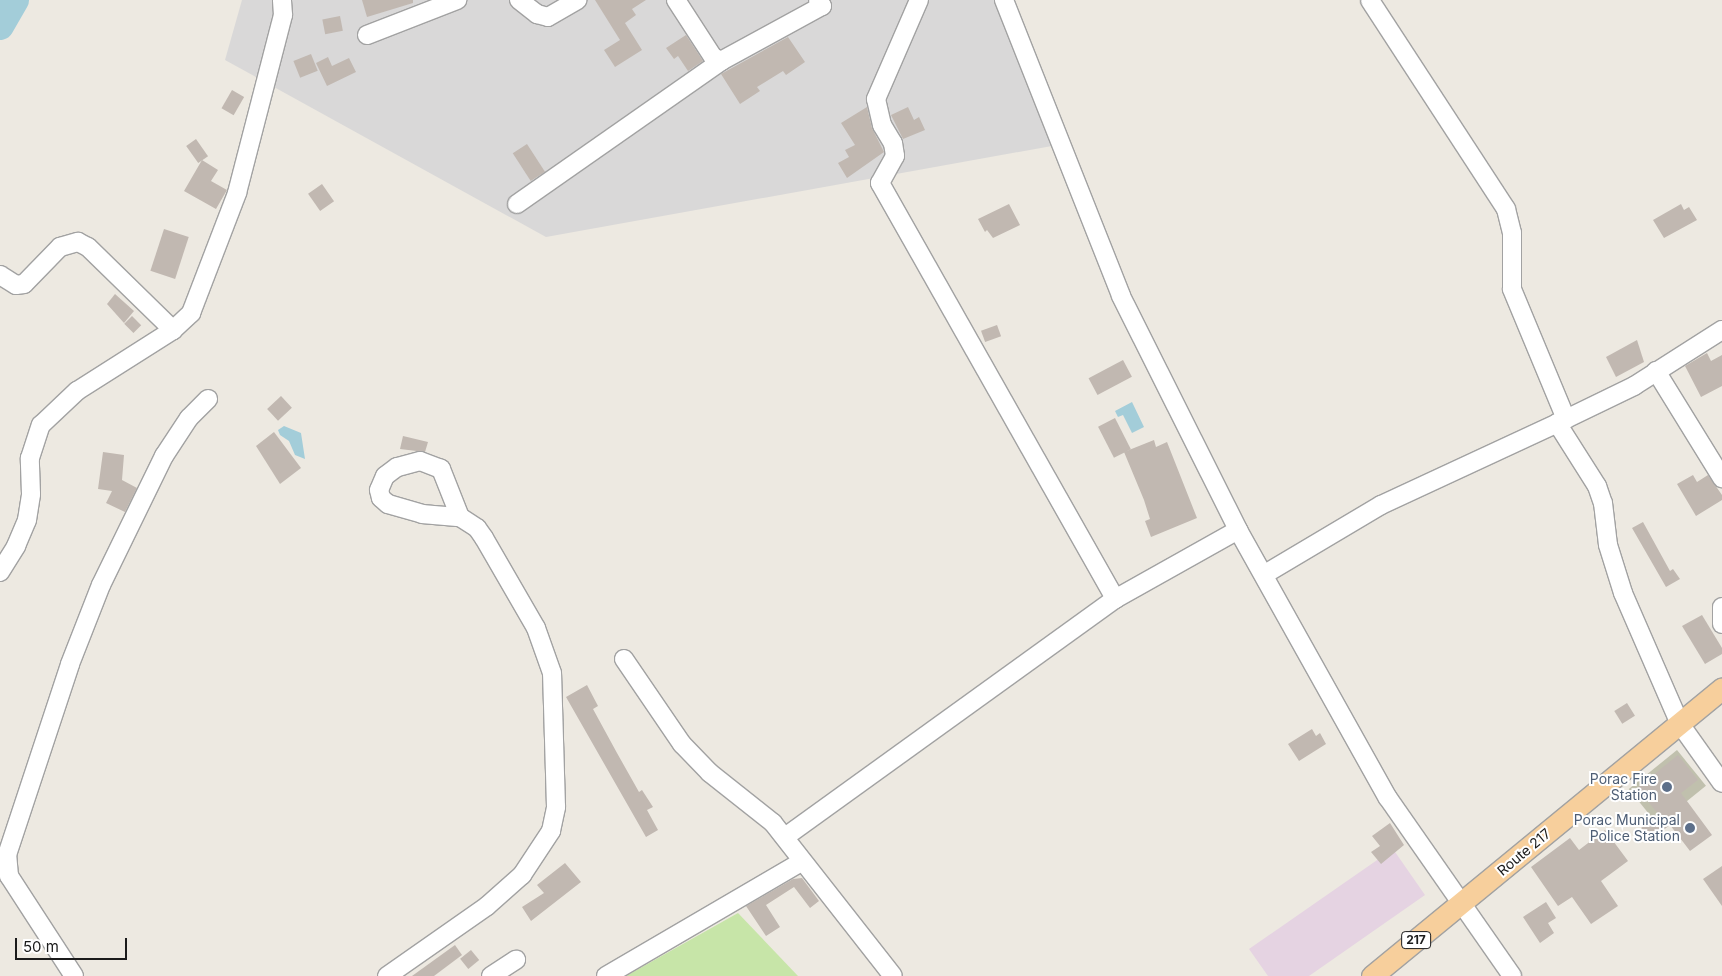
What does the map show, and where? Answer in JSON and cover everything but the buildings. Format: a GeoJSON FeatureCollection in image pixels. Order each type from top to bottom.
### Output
{"type":"FeatureCollection","features":[{"type":"Feature","properties":{"kind":"main road","name":"Route 217"},"geometry":{"type":"LineString","coordinates":[[1372,976],[1461,905],[1722,689]]}},
{"type":"Feature","properties":{"kind":"street"},"geometry":{"type":"LineString","coordinates":[[0,572],[16,546],[27,520],[31,494],[30,458],[41,425],[78,391],[173,330],[191,313],[237,193],[283,15],[282,0]]}},
{"type":"Feature","properties":{"kind":"street"},"geometry":{"type":"LineString","coordinates":[[367,36],[457,0]]}},
{"type":"Feature","properties":{"kind":"street"},"geometry":{"type":"LineString","coordinates":[[520,0],[537,14],[548,17],[578,0]]}},
{"type":"Feature","properties":{"kind":"street"},"geometry":{"type":"LineString","coordinates":[[676,0],[713,57],[721,61]]}},
{"type":"Feature","properties":{"kind":"street"},"geometry":{"type":"LineString","coordinates":[[517,204],[721,61],[822,6],[818,0]]}},
{"type":"Feature","properties":{"kind":"street"},"geometry":{"type":"LineString","coordinates":[[919,0],[876,99],[882,125],[893,143],[895,156],[880,183],[1115,599]]}},
{"type":"Feature","properties":{"kind":"street"},"geometry":{"type":"LineString","coordinates":[[1004,0],[1121,296],[1238,530],[1265,574],[1310,664],[1388,798],[1512,976]]}},
{"type":"Feature","properties":{"kind":"street"},"geometry":{"type":"LineString","coordinates":[[1370,0],[1506,209],[1512,233],[1512,289],[1562,421],[1597,486],[1603,503],[1608,545],[1622,593],[1680,724],[1722,783]]}},
{"type":"Feature","properties":{"kind":"street"},"geometry":{"type":"LineString","coordinates":[[0,275],[16,285],[24,284],[60,247],[78,242],[88,247],[173,330]]}},
{"type":"Feature","properties":{"kind":"street"},"geometry":{"type":"LineString","coordinates":[[1265,574],[1381,505],[1634,386],[1722,330]]}},
{"type":"Feature","properties":{"kind":"street"},"geometry":{"type":"LineString","coordinates":[[1656,371],[1722,478]]}},
{"type":"Feature","properties":{"kind":"street"},"geometry":{"type":"LineString","coordinates":[[74,976],[9,876],[7,855],[70,664],[101,585],[164,456],[189,418],[208,399]]}},
{"type":"Feature","properties":{"kind":"street"},"geometry":{"type":"LineString","coordinates":[[387,976],[472,916],[522,875],[551,831],[556,808],[552,673],[536,628],[484,538],[477,528],[460,516]]}},
{"type":"Feature","properties":{"kind":"street"},"geometry":{"type":"LineString","coordinates":[[785,837],[1115,599],[1238,530]]}},
{"type":"Feature","properties":{"kind":"street"},"geometry":{"type":"LineString","coordinates":[[1722,607],[1722,624]]}},
{"type":"Feature","properties":{"kind":"street"},"geometry":{"type":"LineString","coordinates":[[624,659],[682,744],[710,773],[758,809],[785,837],[801,862],[893,976]]}},
{"type":"Feature","properties":{"kind":"street"},"geometry":{"type":"LineString","coordinates":[[606,976],[801,862]]}},
{"type":"Feature","properties":{"kind":"street"},"geometry":{"type":"LineString","coordinates":[[491,976],[516,960]]}},
{"type":"Feature","properties":{"kind":"shaded area"},"geometry":{"type":"Polygon","coordinates":[[[242,0],[1009,0],[1063,144],[546,237],[225,60],[242,0]]]}},
{"type":"Feature","properties":{"kind":"shaded area","name":"Porac Fire Station"},"geometry":{"type":"Polygon","coordinates":[[[1677,750],[1706,786],[1658,825],[1629,789],[1677,750]]]}},
{"type":"Feature","properties":{"kind":"shaded area"},"geometry":{"type":"Polygon","coordinates":[[[1393,849],[1425,895],[1309,976],[1268,976],[1249,949],[1393,849]]]}},
{"type":"Feature","properties":{"kind":"green space"},"geometry":{"type":"Polygon","coordinates":[[[738,913],[798,976],[626,976],[738,913]]]}},
{"type":"Feature","properties":{"kind":"water"},"geometry":{"type":"Polygon","coordinates":[[[1132,402],[1144,427],[1132,433],[1123,415],[1118,417],[1115,411],[1132,402]]]}},
{"type":"Feature","properties":{"kind":"water"},"geometry":{"type":"Polygon","coordinates":[[[284,426],[301,433],[305,459],[295,455],[289,441],[280,435],[278,430],[284,426]]]}},
{"type":"Feature","properties":{"kind":"waterway"},"geometry":{"type":"LineString","coordinates":[[0,26],[15,0]]}},
{"type":"Feature","properties":{"kind":"place","name":"Porac Fire Station"},"geometry":{"type":"Point","coordinates":[1667,787]}},
{"type":"Feature","properties":{"kind":"place","name":"Porac Municipal Police Station"},"geometry":{"type":"Point","coordinates":[1690,828]}}]}
